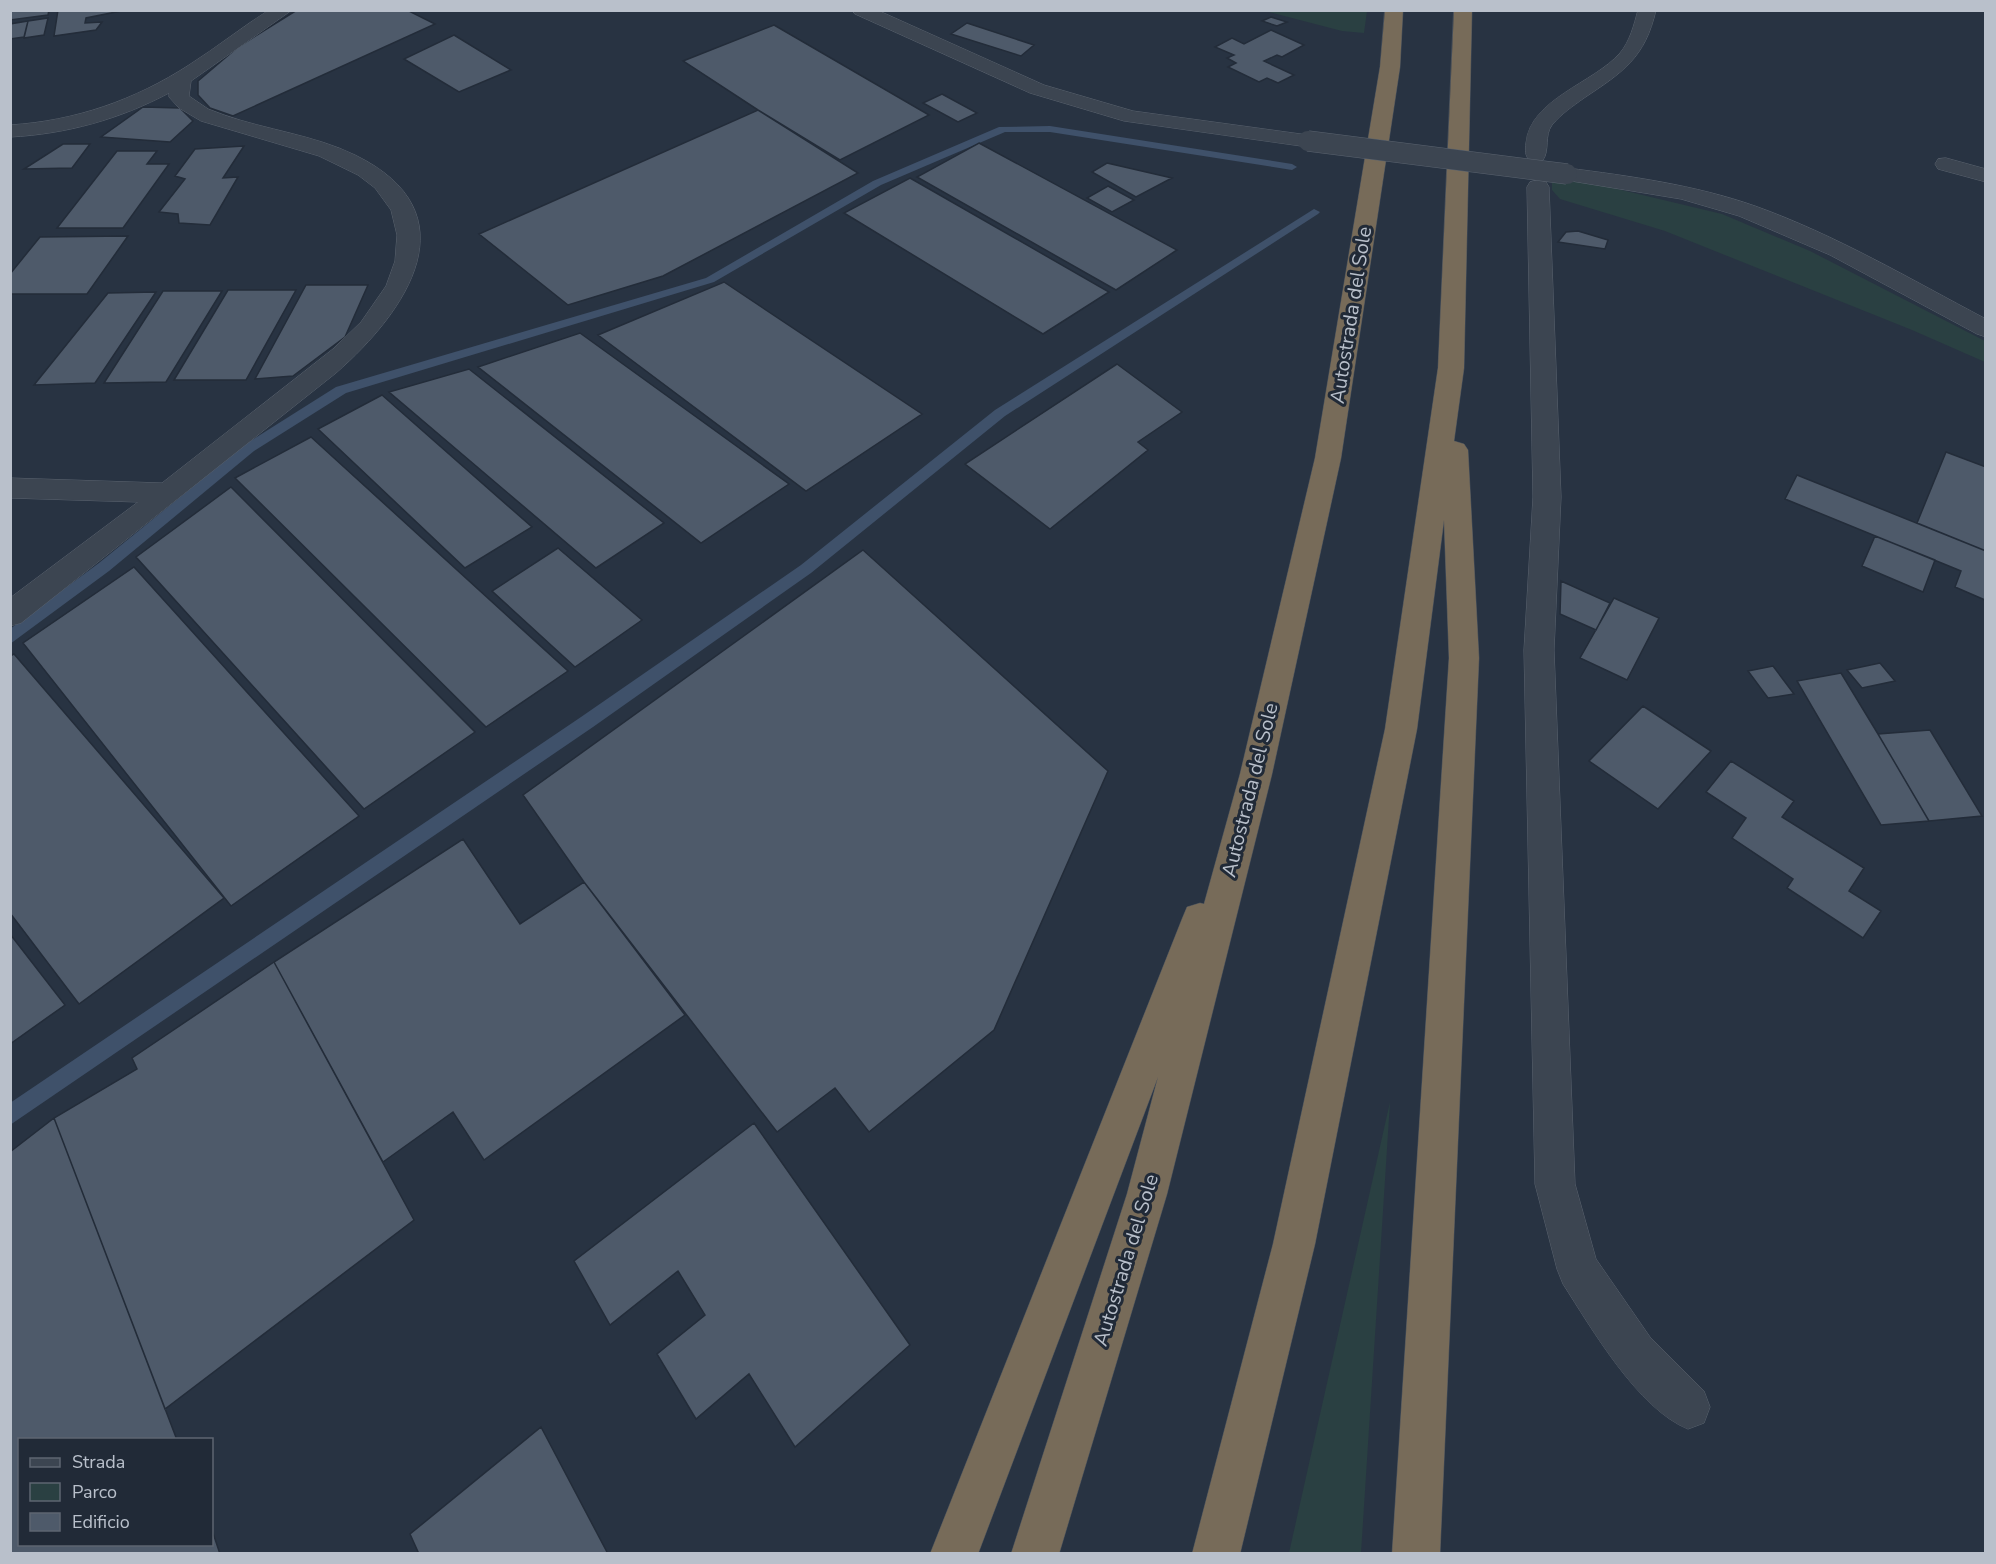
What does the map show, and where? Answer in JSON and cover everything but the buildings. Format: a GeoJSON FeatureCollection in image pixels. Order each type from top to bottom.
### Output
{"type":"FeatureCollection","features":[{"type":"Feature","properties":{"kind":"highway","name":"Autostrada del Sole"},"geometry":{"type":"LineString","coordinates":[[1035,1554],[1147,1194],[1256,774],[1328,458],[1390,67],[1394,10]]}},
{"type":"Feature","properties":{"kind":"highway"},"geometry":{"type":"LineString","coordinates":[[1416,1554],[1464,658],[1451,368],[1463,10]]}},
{"type":"Feature","properties":{"kind":"highway"},"geometry":{"type":"LineString","coordinates":[[1216,1554],[1294,1244],[1401,729],[1451,368]]}},
{"type":"Feature","properties":{"kind":"highway"},"geometry":{"type":"LineString","coordinates":[[954,1554],[1256,774]]}},
{"type":"Feature","properties":{"kind":"street"},"geometry":{"type":"LineString","coordinates":[[10,131],[84,121],[134,103],[181,78],[284,10]]}},
{"type":"Feature","properties":{"kind":"street"},"geometry":{"type":"LineString","coordinates":[[861,10],[1037,90],[1131,117],[1567,174],[1673,192],[1746,211],[1797,231],[1986,328]]}},
{"type":"Feature","properties":{"kind":"street"},"geometry":{"type":"LineString","coordinates":[[1647,10],[1638,40],[1624,60],[1558,109],[1541,125],[1536,142],[1547,497],[1539,650],[1555,1184],[1578,1269],[1634,1353],[1688,1407]]}},
{"type":"Feature","properties":{"kind":"street"},"geometry":{"type":"LineString","coordinates":[[10,615],[261,419],[365,332],[393,297],[405,269],[409,231],[396,199],[373,176],[331,152],[222,122],[192,110],[179,97],[181,78]]}},
{"type":"Feature","properties":{"kind":"street"},"geometry":{"type":"LineString","coordinates":[[1946,164],[1986,176]]}},
{"type":"Feature","properties":{"kind":"street"},"geometry":{"type":"LineString","coordinates":[[10,488],[167,493]]}},
{"type":"Feature","properties":{"kind":"green space"},"geometry":{"type":"Polygon","coordinates":[[[1265,11],[1367,11],[1364,33],[1342,31],[1265,11]]]}},
{"type":"Feature","properties":{"kind":"green space"},"geometry":{"type":"Polygon","coordinates":[[[1567,177],[1722,214],[1810,251],[1985,341],[1985,362],[1912,330],[1665,231],[1560,199],[1552,190],[1552,180],[1567,177]]]}},
{"type":"Feature","properties":{"kind":"green space"},"geometry":{"type":"Polygon","coordinates":[[[1390,1102],[1361,1553],[1289,1553],[1390,1102]]]}},
{"type":"Feature","properties":{"kind":"waterway"},"geometry":{"type":"LineString","coordinates":[[10,638],[104,567],[249,448],[341,390],[710,280],[877,183],[1003,129],[1050,129],[1292,167]]}},
{"type":"Feature","properties":{"kind":"waterway"},"geometry":{"type":"LineString","coordinates":[[10,1115],[587,722],[806,569],[1000,413],[1314,212]]}}]}
